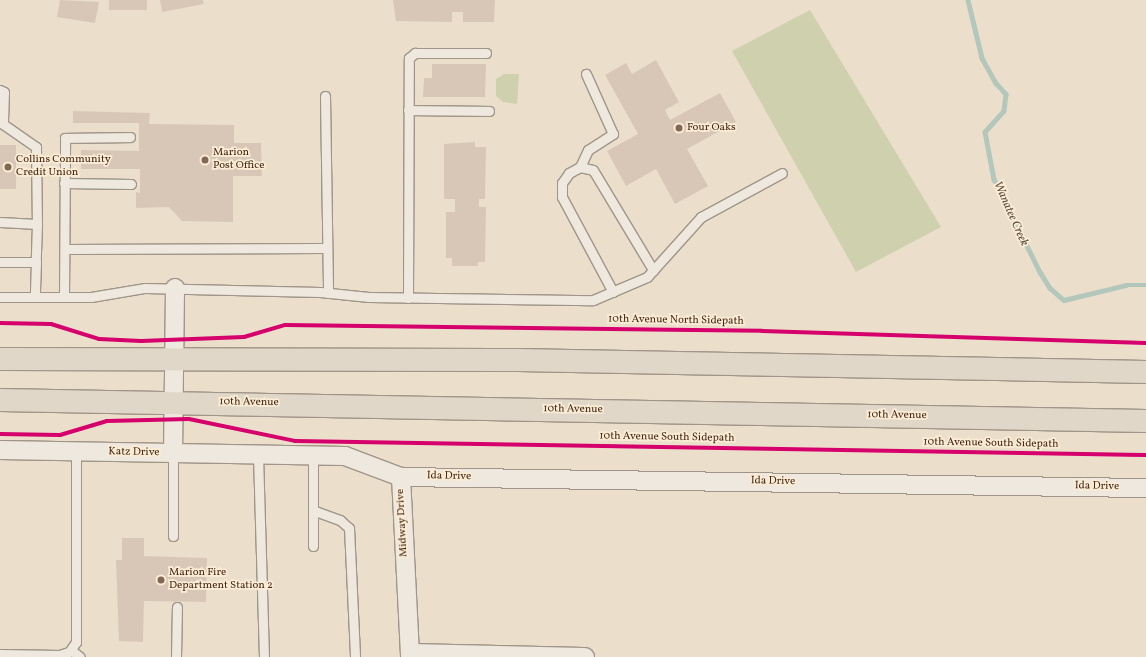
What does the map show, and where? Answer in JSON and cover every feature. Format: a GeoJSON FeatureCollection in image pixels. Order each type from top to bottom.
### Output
{"type":"FeatureCollection","features":[{"type":"Feature","properties":{"kind":"main road"},"geometry":{"type":"LineString","coordinates":[[0,359],[174,358],[1146,372]]}},
{"type":"Feature","properties":{"kind":"main road","name":"10th Avenue"},"geometry":{"type":"LineString","coordinates":[[0,400],[1146,421]]}},
{"type":"Feature","properties":{"kind":"street","name":"Katz Drive"},"geometry":{"type":"LineString","coordinates":[[0,450],[173,454],[175,288]]}},
{"type":"Feature","properties":{"kind":"street","name":"Midway Drive"},"geometry":{"type":"LineString","coordinates":[[173,454],[345,456],[401,476],[410,655]]}},
{"type":"Feature","properties":{"kind":"street","name":"Ida Drive"},"geometry":{"type":"LineString","coordinates":[[401,476],[1146,488]]}},
{"type":"Feature","properties":{"kind":"street"},"geometry":{"type":"LineString","coordinates":[[410,655],[585,657]]}},
{"type":"Feature","properties":{"kind":"lane"},"geometry":{"type":"LineString","coordinates":[[408,298],[409,63],[415,53],[486,53]]}},
{"type":"Feature","properties":{"kind":"lane"},"geometry":{"type":"LineString","coordinates":[[586,74],[613,134],[588,150],[580,167],[569,173],[562,183],[562,197],[613,292]]}},
{"type":"Feature","properties":{"kind":"lane"},"geometry":{"type":"LineString","coordinates":[[0,90],[4,92],[1,122],[36,147],[37,224],[35,297]]}},
{"type":"Feature","properties":{"kind":"lane"},"geometry":{"type":"LineString","coordinates":[[325,96],[326,248],[328,293]]}},
{"type":"Feature","properties":{"kind":"lane"},"geometry":{"type":"LineString","coordinates":[[408,110],[489,111]]}},
{"type":"Feature","properties":{"kind":"lane"},"geometry":{"type":"LineString","coordinates":[[64,297],[65,138],[130,137]]}},
{"type":"Feature","properties":{"kind":"lane"},"geometry":{"type":"LineString","coordinates":[[580,167],[593,170],[599,178],[653,270]]}},
{"type":"Feature","properties":{"kind":"lane"},"geometry":{"type":"LineString","coordinates":[[0,297],[64,297],[116,294],[145,288],[175,288],[328,293],[408,298],[568,302],[593,300],[646,277],[701,217],[782,174]]}},
{"type":"Feature","properties":{"kind":"lane"},"geometry":{"type":"LineString","coordinates":[[64,183],[131,184]]}},
{"type":"Feature","properties":{"kind":"lane"},"geometry":{"type":"LineString","coordinates":[[0,222],[37,224]]}},
{"type":"Feature","properties":{"kind":"lane"},"geometry":{"type":"LineString","coordinates":[[65,249],[326,248]]}},
{"type":"Feature","properties":{"kind":"lane"},"geometry":{"type":"LineString","coordinates":[[0,262],[36,262]]}},
{"type":"Feature","properties":{"kind":"lane"},"geometry":{"type":"LineString","coordinates":[[0,654],[59,655],[71,650],[76,642],[78,624],[76,452]]}},
{"type":"Feature","properties":{"kind":"lane"},"geometry":{"type":"LineString","coordinates":[[173,454],[173,536]]}},
{"type":"Feature","properties":{"kind":"lane"},"geometry":{"type":"LineString","coordinates":[[258,455],[264,657]]}},
{"type":"Feature","properties":{"kind":"lane"},"geometry":{"type":"LineString","coordinates":[[313,456],[315,511],[313,546]]}},
{"type":"Feature","properties":{"kind":"lane"},"geometry":{"type":"LineString","coordinates":[[315,511],[340,520],[350,528],[355,657]]}},
{"type":"Feature","properties":{"kind":"lane"},"geometry":{"type":"LineString","coordinates":[[176,657],[177,607]]}},
{"type":"Feature","properties":{"kind":"lane"},"geometry":{"type":"LineString","coordinates":[[71,650],[80,657]]}},
{"type":"Feature","properties":{"kind":"green space"},"geometry":{"type":"Polygon","coordinates":[[[810,10],[941,227],[856,272],[732,51],[810,10]]]}},
{"type":"Feature","properties":{"kind":"green space"},"geometry":{"type":"Polygon","coordinates":[[[504,74],[519,74],[517,104],[503,102],[496,96],[496,79],[504,74]]]}},
{"type":"Feature","properties":{"kind":"building"},"geometry":{"type":"Polygon","coordinates":[[[60,0],[99,2],[95,23],[57,17],[60,0]]]}},
{"type":"Feature","properties":{"kind":"building"},"geometry":{"type":"Polygon","coordinates":[[[109,0],[147,0],[147,10],[109,10],[109,0]]]}},
{"type":"Feature","properties":{"kind":"building"},"geometry":{"type":"Polygon","coordinates":[[[160,0],[203,0],[204,4],[162,12],[160,0]]]}},
{"type":"Feature","properties":{"kind":"building"},"geometry":{"type":"Polygon","coordinates":[[[393,0],[495,0],[494,22],[463,22],[463,12],[452,12],[452,22],[396,21],[393,0]]]}},
{"type":"Feature","properties":{"kind":"building","name":"Four Oaks"},"geometry":{"type":"Polygon","coordinates":[[[656,60],[679,102],[665,110],[670,120],[720,93],[736,122],[687,149],[708,186],[675,204],[656,169],[626,186],[607,151],[638,134],[605,75],[626,63],[632,74],[656,60]]]}},
{"type":"Feature","properties":{"kind":"building"},"geometry":{"type":"Polygon","coordinates":[[[432,64],[486,64],[485,97],[423,97],[424,78],[432,78],[432,64]]]}},
{"type":"Feature","properties":{"kind":"building","name":"Marion Post Office"},"geometry":{"type":"Polygon","coordinates":[[[73,111],[150,113],[149,124],[234,125],[234,143],[261,143],[262,176],[233,176],[233,222],[182,221],[169,207],[136,208],[136,192],[140,193],[140,169],[81,169],[81,150],[139,151],[139,123],[73,123],[73,111]]]}},
{"type":"Feature","properties":{"kind":"building"},"geometry":{"type":"Polygon","coordinates":[[[475,142],[475,147],[486,147],[485,199],[479,199],[479,207],[486,207],[485,262],[478,262],[478,266],[452,266],[452,258],[446,258],[446,212],[455,212],[455,199],[444,199],[444,144],[475,142]]]}},
{"type":"Feature","properties":{"kind":"building","name":"Collins Community Credit Union"},"geometry":{"type":"Polygon","coordinates":[[[0,145],[16,145],[16,189],[0,189],[0,145]]]}},
{"type":"Feature","properties":{"kind":"building","name":"Marion Fire Department Station 2"},"geometry":{"type":"Polygon","coordinates":[[[122,538],[144,538],[144,556],[207,558],[206,602],[144,601],[143,642],[119,641],[116,560],[122,560],[122,538]]]}},
{"type":"Feature","properties":{"kind":"waterway","name":"Wanatee Creek"},"geometry":{"type":"LineString","coordinates":[[968,0],[982,58],[996,83],[1006,94],[1004,111],[985,132],[994,179],[1040,272],[1050,288],[1064,300],[1126,285],[1146,285]]}},
{"type":"Feature","properties":{"kind":"cycle path","name":"10th Avenue North Sidepath"},"geometry":{"type":"LineString","coordinates":[[0,323],[51,324],[99,339],[141,341],[244,337],[285,325],[762,331],[1146,343]]}},
{"type":"Feature","properties":{"kind":"cycle path","name":"10th Avenue South Sidepath"},"geometry":{"type":"LineString","coordinates":[[0,434],[60,435],[107,421],[189,419],[295,441],[1146,455]]}},
{"type":"Feature","properties":{"kind":"place","name":"Four Oaks"},"geometry":{"type":"Point","coordinates":[679,128]}},
{"type":"Feature","properties":{"kind":"place","name":"Marion Post Office"},"geometry":{"type":"Point","coordinates":[205,160]}},
{"type":"Feature","properties":{"kind":"place","name":"Collins Community Credit Union"},"geometry":{"type":"Point","coordinates":[8,167]}},
{"type":"Feature","properties":{"kind":"place","name":"Marion Fire Department Station 2"},"geometry":{"type":"Point","coordinates":[161,580]}}]}
